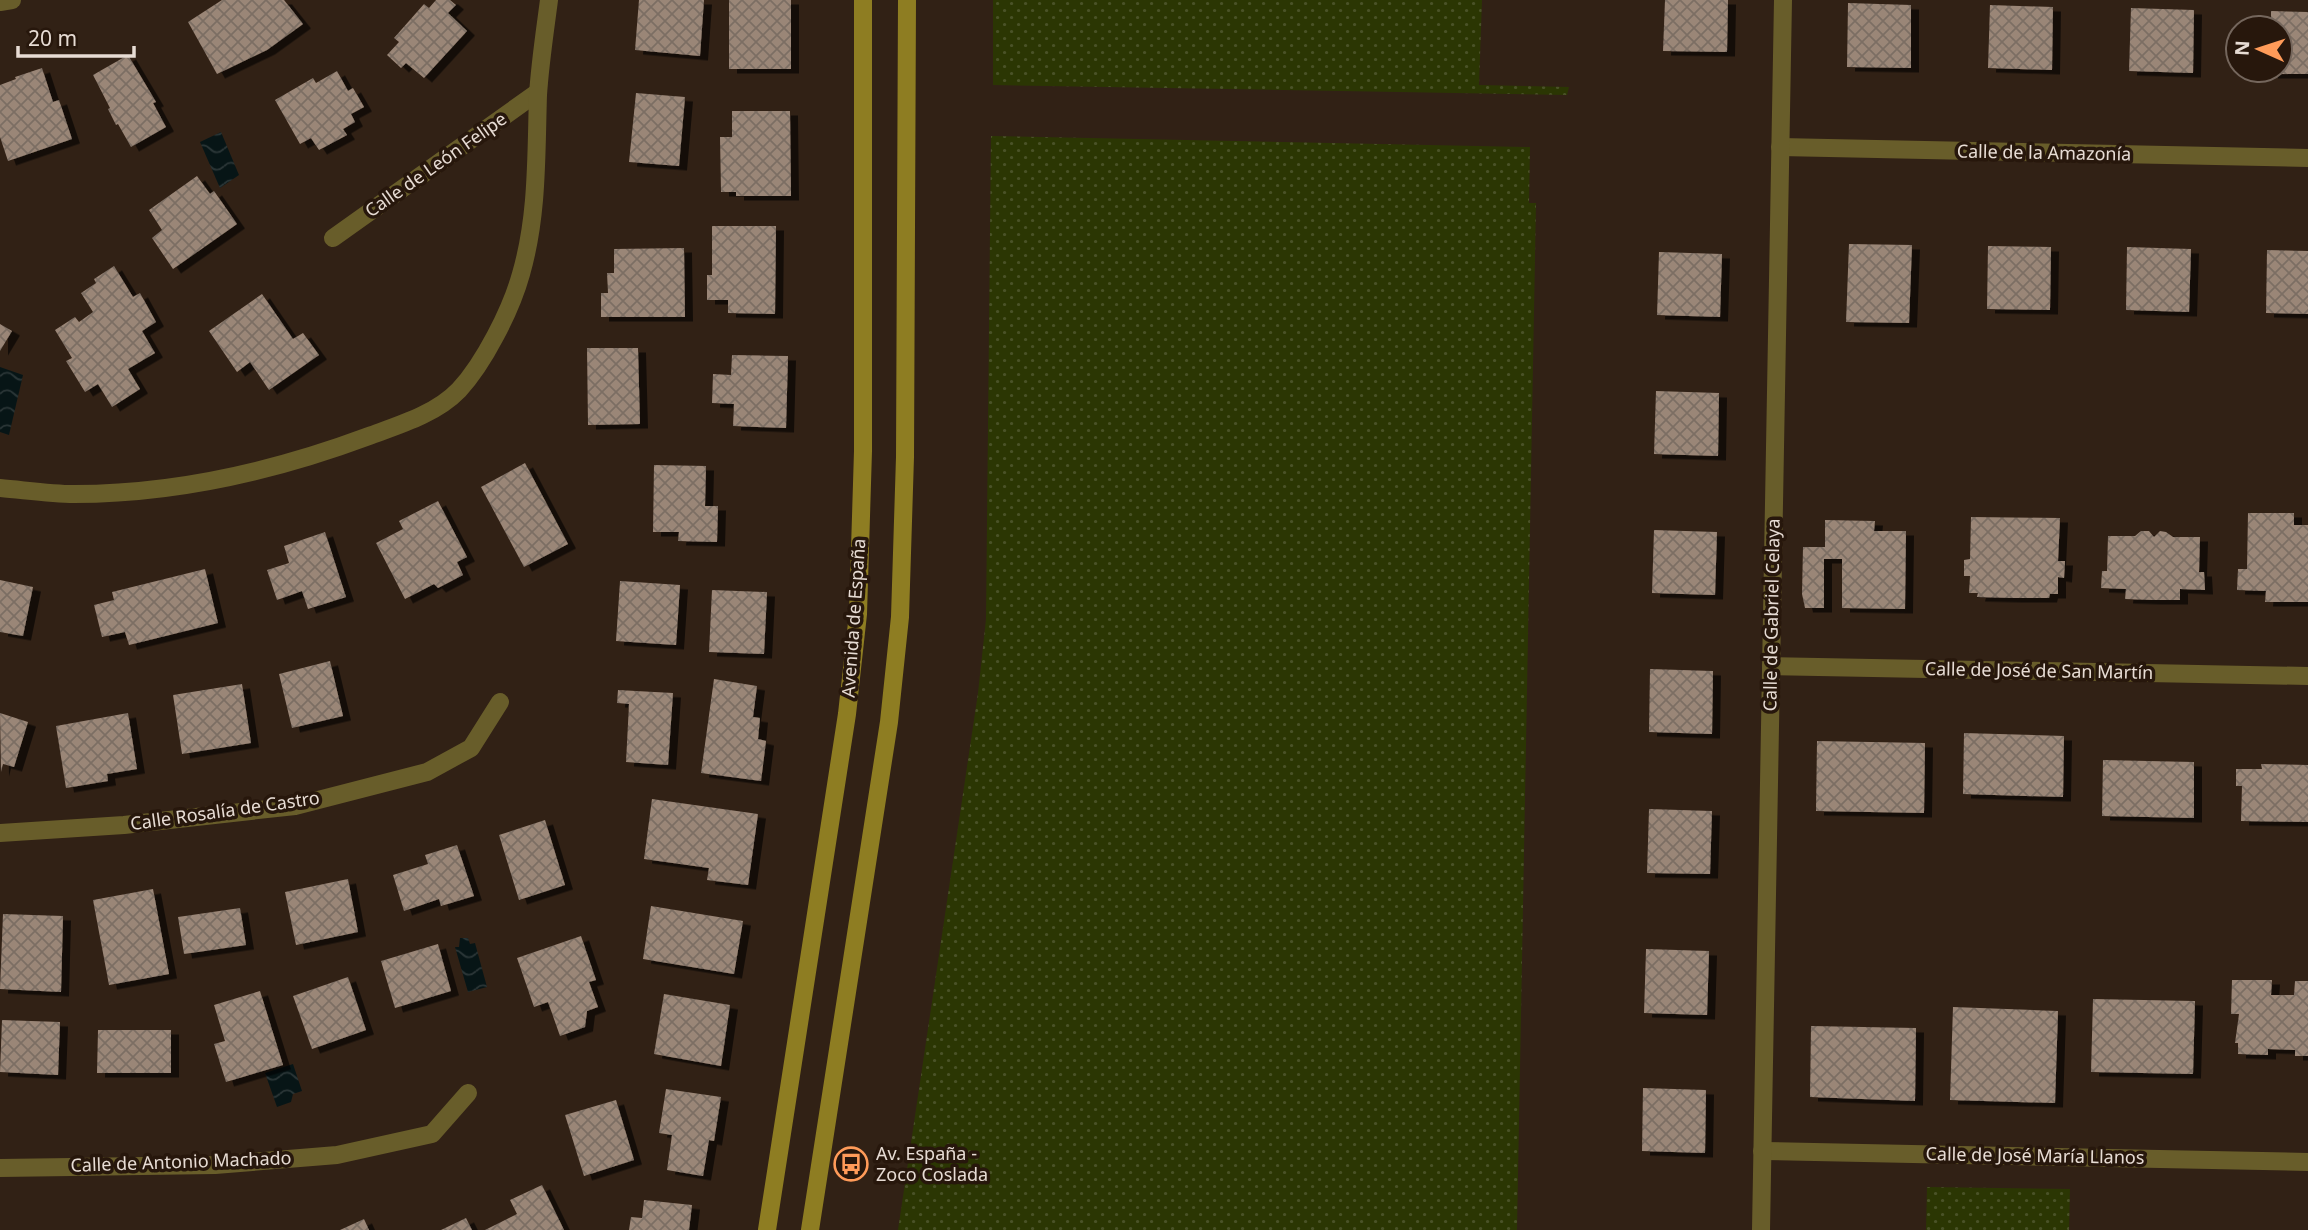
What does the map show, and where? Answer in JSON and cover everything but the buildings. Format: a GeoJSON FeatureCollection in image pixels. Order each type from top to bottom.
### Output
{"type":"FeatureCollection","features":[{"type":"Feature","properties":{"kind":"street"},"geometry":{"type":"LineString","coordinates":[[0,2],[12,0]]}},
{"type":"Feature","properties":{"kind":"street"},"geometry":{"type":"LineString","coordinates":[[0,488],[73,494],[153,490],[247,474],[324,453],[405,423],[436,407],[458,391],[495,337],[520,277],[531,237],[537,174],[538,92],[549,0]]}},
{"type":"Feature","properties":{"kind":"street","name":"Avenida de España"},"geometry":{"type":"LineString","coordinates":[[767,1230],[847,714],[858,614],[863,451],[863,0]]}},
{"type":"Feature","properties":{"kind":"street"},"geometry":{"type":"LineString","coordinates":[[810,1230],[889,722],[901,617],[905,444],[907,0]]}},
{"type":"Feature","properties":{"kind":"street","name":"Calle de Gabriel Celaya"},"geometry":{"type":"LineString","coordinates":[[1761,1230],[1783,0]]}},
{"type":"Feature","properties":{"kind":"street","name":"Calle de León Felipe"},"geometry":{"type":"LineString","coordinates":[[333,238],[538,92]]}},
{"type":"Feature","properties":{"kind":"street","name":"Calle de la Amazonía"},"geometry":{"type":"LineString","coordinates":[[1780,147],[2308,158]]}},
{"type":"Feature","properties":{"kind":"street","name":"Calle de José de San Martín"},"geometry":{"type":"LineString","coordinates":[[1771,666],[2308,676]]}},
{"type":"Feature","properties":{"kind":"street","name":"Calle Rosalía de Castro"},"geometry":{"type":"LineString","coordinates":[[0,833],[124,825],[295,806],[427,772],[471,748],[500,702]]}},
{"type":"Feature","properties":{"kind":"street","name":"Calle de Antonio Machado"},"geometry":{"type":"LineString","coordinates":[[0,1168],[215,1165],[337,1155],[432,1134],[468,1093]]}},
{"type":"Feature","properties":{"kind":"street","name":"Calle de José María Llanos"},"geometry":{"type":"LineString","coordinates":[[1762,1150],[2308,1162]]}},
{"type":"Feature","properties":{"kind":"green space"},"geometry":{"type":"Polygon","coordinates":[[[993,0],[1482,0],[1479,85],[1569,87],[1567,95],[993,85],[993,0]]]}},
{"type":"Feature","properties":{"kind":"green space"},"geometry":{"type":"Polygon","coordinates":[[[991,136],[1530,147],[1529,203],[1536,203],[1517,1230],[898,1230],[978,693],[986,619],[991,136]]]}},
{"type":"Feature","properties":{"kind":"green space"},"geometry":{"type":"Polygon","coordinates":[[[1927,1187],[2070,1189],[2069,1230],[1926,1230],[1927,1187]]]}},
{"type":"Feature","properties":{"kind":"water"},"geometry":{"type":"Polygon","coordinates":[[[221,132],[239,175],[220,188],[200,142],[221,132]]]}},
{"type":"Feature","properties":{"kind":"water"},"geometry":{"type":"Polygon","coordinates":[[[0,367],[23,375],[9,435],[0,432],[0,367]]]}},
{"type":"Feature","properties":{"kind":"water"},"geometry":{"type":"Polygon","coordinates":[[[460,938],[468,938],[470,944],[475,943],[487,987],[468,992],[455,947],[459,947],[460,938]]]}},
{"type":"Feature","properties":{"kind":"water"},"geometry":{"type":"Polygon","coordinates":[[[293,1064],[302,1091],[293,1094],[291,1102],[277,1107],[265,1073],[293,1064]]]}},
{"type":"Feature","properties":{"kind":"place","name":"Av. España - Zoco Coslada"},"geometry":{"type":"Point","coordinates":[851,1164]}}]}
